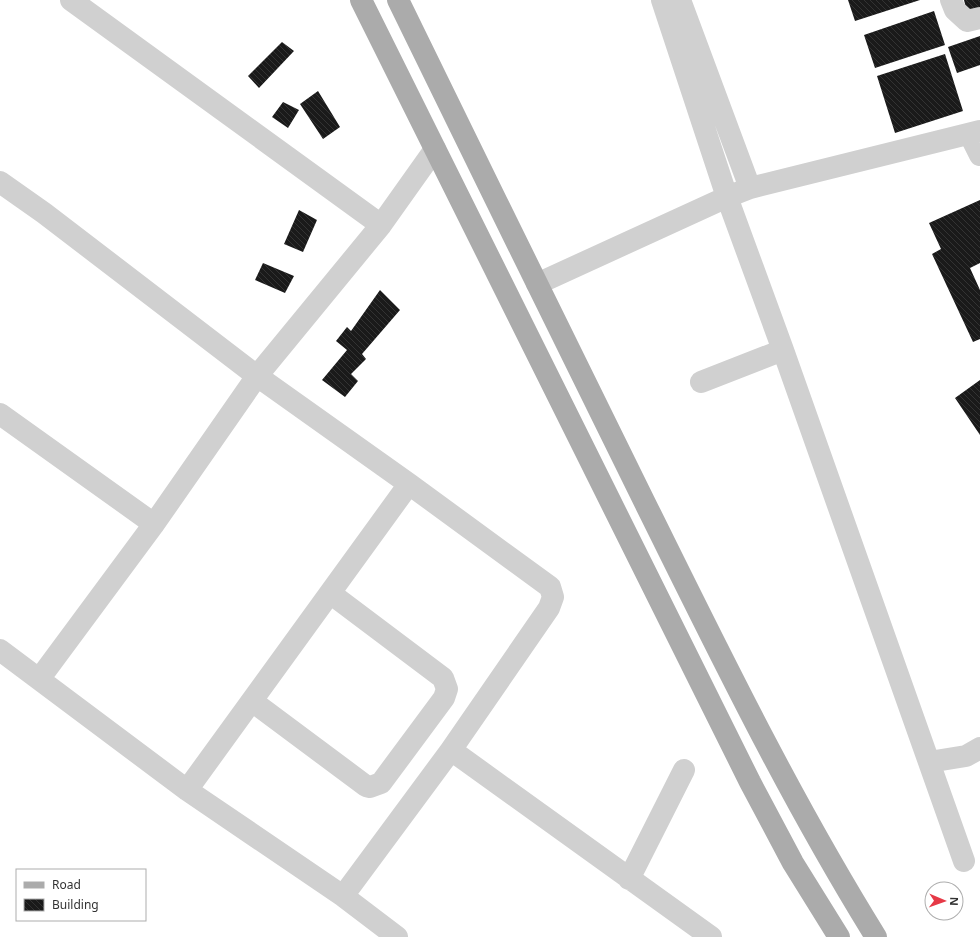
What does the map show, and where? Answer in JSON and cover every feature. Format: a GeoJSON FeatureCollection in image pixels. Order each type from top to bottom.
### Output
{"type":"FeatureCollection","features":[{"type":"Feature","properties":{"kind":"main road"},"geometry":{"type":"LineString","coordinates":[[361,0],[750,782],[793,862],[839,937]]}},
{"type":"Feature","properties":{"kind":"main road"},"geometry":{"type":"LineString","coordinates":[[398,0],[770,753],[817,838],[876,937]]}},
{"type":"Feature","properties":{"kind":"street"},"geometry":{"type":"LineString","coordinates":[[71,0],[381,225]]}},
{"type":"Feature","properties":{"kind":"street"},"geometry":{"type":"LineString","coordinates":[[662,0],[727,197],[783,350],[964,861]]}},
{"type":"Feature","properties":{"kind":"street"},"geometry":{"type":"LineString","coordinates":[[680,0],[750,188]]}},
{"type":"Feature","properties":{"kind":"street"},"geometry":{"type":"LineString","coordinates":[[951,0],[955,10],[967,21],[980,18]]}},
{"type":"Feature","properties":{"kind":"street"},"geometry":{"type":"LineString","coordinates":[[537,284],[727,197],[750,188],[975,133],[980,155]]}},
{"type":"Feature","properties":{"kind":"street"},"geometry":{"type":"LineString","coordinates":[[40,678],[154,524],[257,376],[381,225],[435,149]]}},
{"type":"Feature","properties":{"kind":"street"},"geometry":{"type":"LineString","coordinates":[[0,182],[44,213],[257,376],[550,587],[552,597],[549,608],[451,750],[343,896]]}},
{"type":"Feature","properties":{"kind":"street"},"geometry":{"type":"LineString","coordinates":[[701,382],[783,350]]}},
{"type":"Feature","properties":{"kind":"street"},"geometry":{"type":"LineString","coordinates":[[0,414],[154,524]]}},
{"type":"Feature","properties":{"kind":"street"},"geometry":{"type":"LineString","coordinates":[[187,790],[409,484]]}},
{"type":"Feature","properties":{"kind":"street"},"geometry":{"type":"LineString","coordinates":[[252,701],[366,786],[370,787],[381,783],[444,698],[447,689],[443,678],[330,593]]}},
{"type":"Feature","properties":{"kind":"street"},"geometry":{"type":"LineString","coordinates":[[0,650],[40,678],[187,790],[343,896],[397,937]]}},
{"type":"Feature","properties":{"kind":"street"},"geometry":{"type":"LineString","coordinates":[[929,762],[966,756],[980,748]]}},
{"type":"Feature","properties":{"kind":"street"},"geometry":{"type":"LineString","coordinates":[[451,750],[711,937]]}},
{"type":"Feature","properties":{"kind":"street"},"geometry":{"type":"LineString","coordinates":[[629,879],[684,770]]}},
{"type":"Feature","properties":{"kind":"building"},"geometry":{"type":"Polygon","coordinates":[[[848,0],[920,0],[855,21],[848,0]]]}},
{"type":"Feature","properties":{"kind":"building"},"geometry":{"type":"Polygon","coordinates":[[[964,0],[980,0],[980,8],[967,12],[964,0]]]}},
{"type":"Feature","properties":{"kind":"building"},"geometry":{"type":"Polygon","coordinates":[[[934,11],[945,45],[875,68],[864,35],[934,11]]]}},
{"type":"Feature","properties":{"kind":"building"},"geometry":{"type":"Polygon","coordinates":[[[980,36],[980,65],[957,73],[948,47],[980,36]]]}},
{"type":"Feature","properties":{"kind":"building"},"geometry":{"type":"Polygon","coordinates":[[[282,42],[294,51],[259,88],[248,76],[282,42]]]}},
{"type":"Feature","properties":{"kind":"building"},"geometry":{"type":"Polygon","coordinates":[[[945,54],[963,111],[895,133],[877,76],[945,54]]]}},
{"type":"Feature","properties":{"kind":"building"},"geometry":{"type":"Polygon","coordinates":[[[318,91],[340,127],[323,139],[300,104],[318,91]]]}},
{"type":"Feature","properties":{"kind":"building"},"geometry":{"type":"Polygon","coordinates":[[[283,102],[299,110],[288,128],[272,117],[283,102]]]}},
{"type":"Feature","properties":{"kind":"building"},"geometry":{"type":"Polygon","coordinates":[[[980,200],[980,263],[970,268],[980,290],[980,339],[973,342],[932,254],[941,249],[929,223],[980,200]]]}},
{"type":"Feature","properties":{"kind":"building"},"geometry":{"type":"Polygon","coordinates":[[[299,210],[317,220],[303,252],[284,244],[299,210]]]}},
{"type":"Feature","properties":{"kind":"building"},"geometry":{"type":"Polygon","coordinates":[[[263,263],[294,276],[285,293],[255,280],[263,263]]]}},
{"type":"Feature","properties":{"kind":"building"},"geometry":{"type":"Polygon","coordinates":[[[380,290],[400,310],[362,354],[366,359],[351,374],[358,381],[345,397],[322,380],[347,350],[336,341],[347,327],[351,331],[380,290]]]}},
{"type":"Feature","properties":{"kind":"building"},"geometry":{"type":"Polygon","coordinates":[[[980,380],[980,435],[955,398],[980,380]]]}}]}
